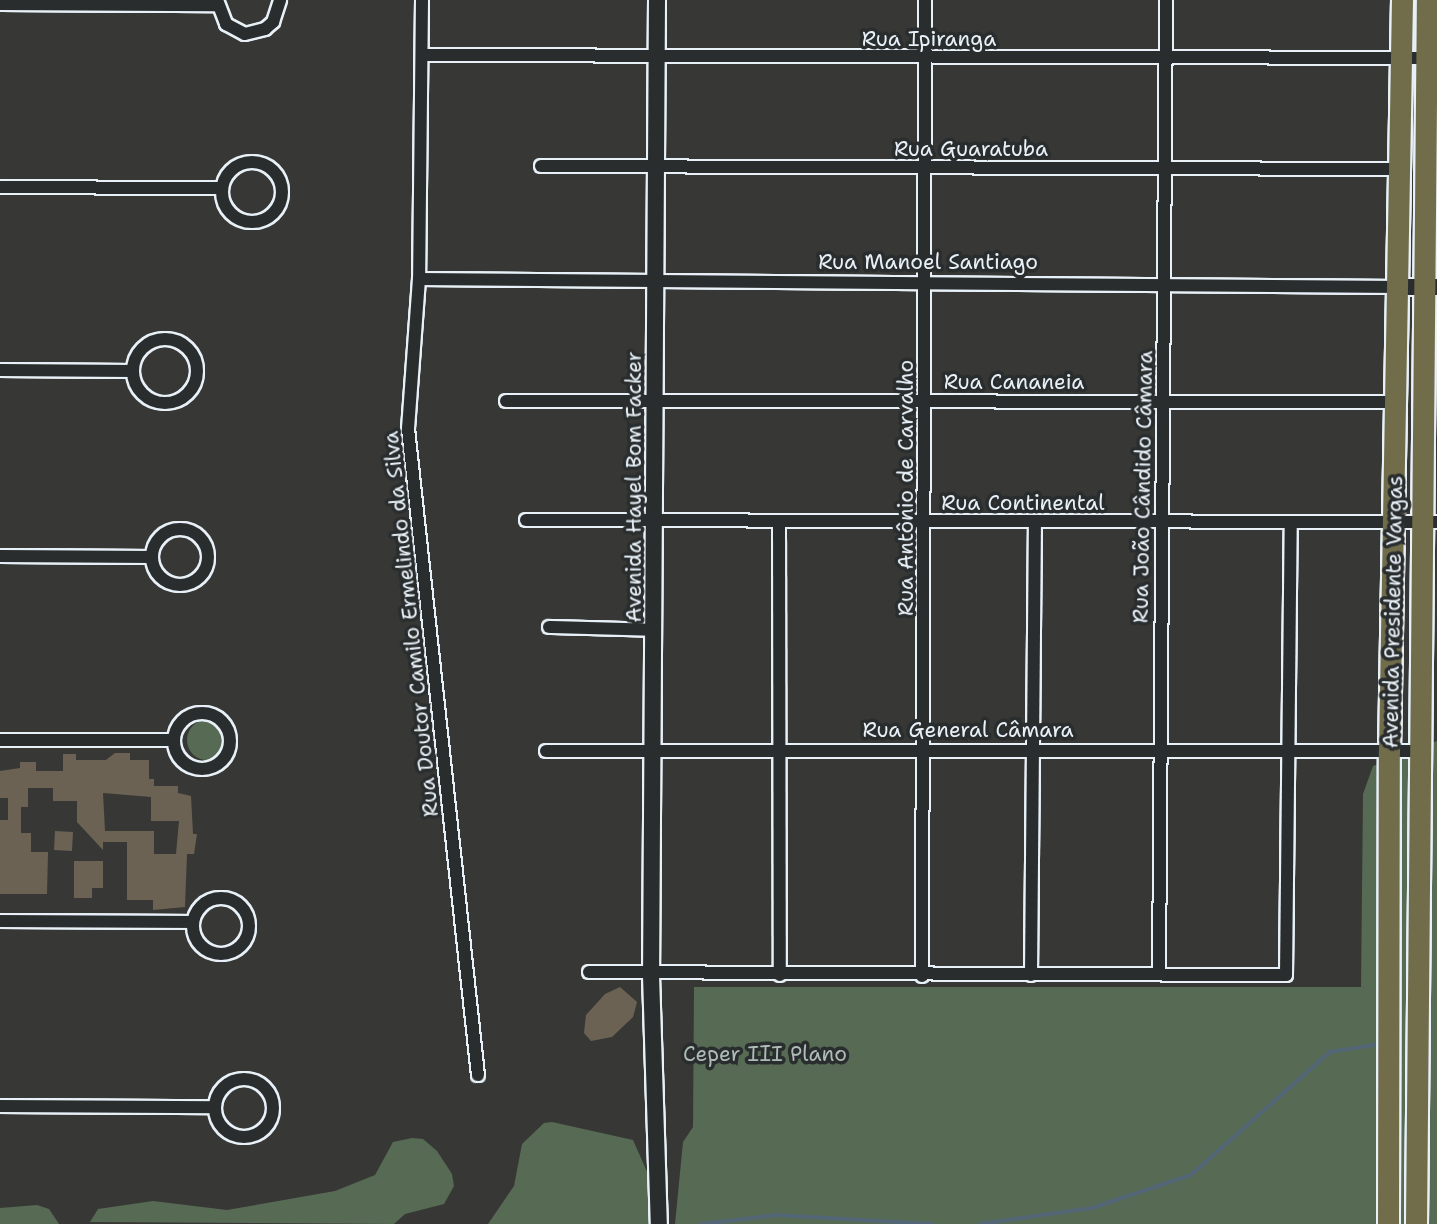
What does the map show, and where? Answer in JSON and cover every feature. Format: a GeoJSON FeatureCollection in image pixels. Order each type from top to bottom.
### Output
{"type":"FeatureCollection","features":[{"type":"Feature","properties":{"kind":"main road","name":"Avenida Presidente Vargas"},"geometry":{"type":"LineString","coordinates":[[1388,1224],[1389,751],[1396,522],[1402,0]]}},
{"type":"Feature","properties":{"kind":"main road","name":"Avenida Presidente Vargas"},"geometry":{"type":"LineString","coordinates":[[1416,1224],[1419,751],[1429,522],[1432,58],[1427,0]]}},
{"type":"Feature","properties":{"kind":"street"},"geometry":{"type":"LineString","coordinates":[[0,4],[217,2],[220,15],[234,31],[255,33],[273,22],[280,0]]}},
{"type":"Feature","properties":{"kind":"street","name":"Rua Doutor Camilo Ermelindo da Silva"},"geometry":{"type":"LineString","coordinates":[[422,0],[419,279],[408,429],[478,1075]]}},
{"type":"Feature","properties":{"kind":"street","name":"Avenida Hayel Bom Facker"},"geometry":{"type":"LineString","coordinates":[[657,0],[654,165],[657,284],[653,522],[652,975],[659,1217]]}},
{"type":"Feature","properties":{"kind":"street","name":"Rua Antônio de Carvalho"},"geometry":{"type":"LineString","coordinates":[[922,976],[926,523],[925,0]]}},
{"type":"Feature","properties":{"kind":"street","name":"Rua João Cândido Câmara"},"geometry":{"type":"LineString","coordinates":[[1160,974],[1158,750],[1163,522],[1162,168],[1166,0]]}},
{"type":"Feature","properties":{"kind":"street","name":"Rua Ipiranga"},"geometry":{"type":"LineString","coordinates":[[422,55],[656,58],[1432,58]]}},
{"type":"Feature","properties":{"kind":"street"},"geometry":{"type":"LineString","coordinates":[[259,162],[276,173],[283,192],[275,211],[249,222],[231,214],[221,188],[230,170],[259,162]]}},
{"type":"Feature","properties":{"kind":"street","name":"Rua Guaratuba"},"geometry":{"type":"LineString","coordinates":[[541,166],[1401,169]]}},
{"type":"Feature","properties":{"kind":"street"},"geometry":{"type":"LineString","coordinates":[[0,187],[221,188]]}},
{"type":"Feature","properties":{"kind":"street","name":"Rua Manoel Santiago"},"geometry":{"type":"LineString","coordinates":[[419,279],[657,284],[925,282],[1431,287]]}},
{"type":"Feature","properties":{"kind":"street"},"geometry":{"type":"LineString","coordinates":[[167,339],[177,341],[192,355],[197,375],[179,400],[158,402],[140,391],[133,371],[147,344],[167,339]]}},
{"type":"Feature","properties":{"kind":"street"},"geometry":{"type":"LineString","coordinates":[[0,370],[133,371]]}},
{"type":"Feature","properties":{"kind":"street","name":"Rua Cananeia"},"geometry":{"type":"LineString","coordinates":[[506,401],[1397,402]]}},
{"type":"Feature","properties":{"kind":"street","name":"Rua Continental"},"geometry":{"type":"LineString","coordinates":[[526,520],[926,523],[1429,522]]}},
{"type":"Feature","properties":{"kind":"street"},"geometry":{"type":"LineString","coordinates":[[779,522],[782,749],[780,975]]}},
{"type":"Feature","properties":{"kind":"street"},"geometry":{"type":"LineString","coordinates":[[1031,975],[1035,523]]}},
{"type":"Feature","properties":{"kind":"street"},"geometry":{"type":"LineString","coordinates":[[589,972],[652,975],[1286,975],[1286,752],[1291,523]]}},
{"type":"Feature","properties":{"kind":"street"},"geometry":{"type":"LineString","coordinates":[[181,529],[198,535],[208,559],[201,577],[174,585],[158,575],[152,557],[158,540],[181,529]]}},
{"type":"Feature","properties":{"kind":"street"},"geometry":{"type":"LineString","coordinates":[[0,556],[152,557]]}},
{"type":"Feature","properties":{"kind":"street"},"geometry":{"type":"LineString","coordinates":[[549,627],[654,630]]}},
{"type":"Feature","properties":{"kind":"street"},"geometry":{"type":"LineString","coordinates":[[196,712],[222,721],[230,738],[226,756],[203,769],[178,758],[173,740],[179,722],[196,712]]}},
{"type":"Feature","properties":{"kind":"street"},"geometry":{"type":"LineString","coordinates":[[0,740],[173,740]]}},
{"type":"Feature","properties":{"kind":"street","name":"Rua General Câmara"},"geometry":{"type":"LineString","coordinates":[[546,751],[1031,748],[1419,751]]}},
{"type":"Feature","properties":{"kind":"street"},"geometry":{"type":"LineString","coordinates":[[226,897],[247,914],[249,931],[239,948],[222,954],[197,941],[192,922],[208,900],[226,897]]}},
{"type":"Feature","properties":{"kind":"street"},"geometry":{"type":"LineString","coordinates":[[0,921],[192,922]]}},
{"type":"Feature","properties":{"kind":"street"},"geometry":{"type":"LineString","coordinates":[[238,1079],[258,1082],[274,1107],[269,1125],[244,1138],[220,1125],[214,1107],[221,1089],[238,1079]]}},
{"type":"Feature","properties":{"kind":"street"},"geometry":{"type":"LineString","coordinates":[[0,1106],[214,1107]]}},
{"type":"Feature","properties":{"kind":"green space"},"geometry":{"type":"Polygon","coordinates":[[[207,720],[221,726],[227,740],[221,754],[207,760],[193,754],[187,740],[193,726],[207,720]]]}},
{"type":"Feature","properties":{"kind":"green space","name":"Ceper III Plano"},"geometry":{"type":"Polygon","coordinates":[[[1437,741],[1437,1224],[675,1224],[683,1142],[693,1127],[694,987],[1361,987],[1363,794],[1373,766],[1437,741]]]}},
{"type":"Feature","properties":{"kind":"green space"},"geometry":{"type":"Polygon","coordinates":[[[552,1122],[633,1140],[649,1176],[654,1199],[649,1224],[488,1224],[514,1186],[522,1144],[544,1123],[552,1122]]]}},
{"type":"Feature","properties":{"kind":"green space"},"geometry":{"type":"Polygon","coordinates":[[[423,1139],[437,1151],[452,1174],[454,1186],[444,1204],[405,1214],[394,1224],[90,1222],[98,1209],[153,1201],[227,1210],[335,1191],[375,1175],[393,1142],[423,1139]]]}},
{"type":"Feature","properties":{"kind":"green space"},"geometry":{"type":"Polygon","coordinates":[[[37,1205],[49,1209],[59,1224],[0,1224],[0,1208],[37,1205]]]}},
{"type":"Feature","properties":{"kind":"building"},"geometry":{"type":"Polygon","coordinates":[[[115,753],[130,753],[130,760],[149,760],[149,779],[154,779],[154,786],[178,786],[178,793],[191,796],[193,834],[197,834],[194,854],[187,854],[185,907],[153,910],[153,900],[127,900],[127,842],[103,842],[103,850],[77,822],[77,801],[53,801],[53,788],[28,788],[28,807],[21,807],[21,833],[31,833],[31,852],[48,852],[47,894],[0,894],[0,820],[8,820],[8,798],[0,798],[0,771],[20,768],[20,762],[36,762],[36,771],[63,771],[63,754],[76,754],[76,760],[106,760],[115,753]],[[103,793],[105,831],[154,831],[154,854],[176,854],[179,821],[151,821],[151,797],[103,793]]]}},
{"type":"Feature","properties":{"kind":"building"},"geometry":{"type":"Polygon","coordinates":[[[55,831],[73,832],[72,851],[54,850],[55,831]]]}},
{"type":"Feature","properties":{"kind":"building"},"geometry":{"type":"Polygon","coordinates":[[[74,861],[103,861],[103,888],[92,888],[92,898],[74,898],[74,861]]]}},
{"type":"Feature","properties":{"kind":"building"},"geometry":{"type":"Polygon","coordinates":[[[620,987],[637,1002],[633,1017],[612,1037],[591,1041],[584,1033],[586,1015],[605,994],[620,987]]]}},
{"type":"Feature","properties":{"kind":"waterway"},"geometry":{"type":"LineString","coordinates":[[979,1224],[1092,1208],[1191,1175],[1330,1052],[1380,1044]]}},
{"type":"Feature","properties":{"kind":"waterway"},"geometry":{"type":"LineString","coordinates":[[702,1224],[776,1215],[933,1224]]}}]}
